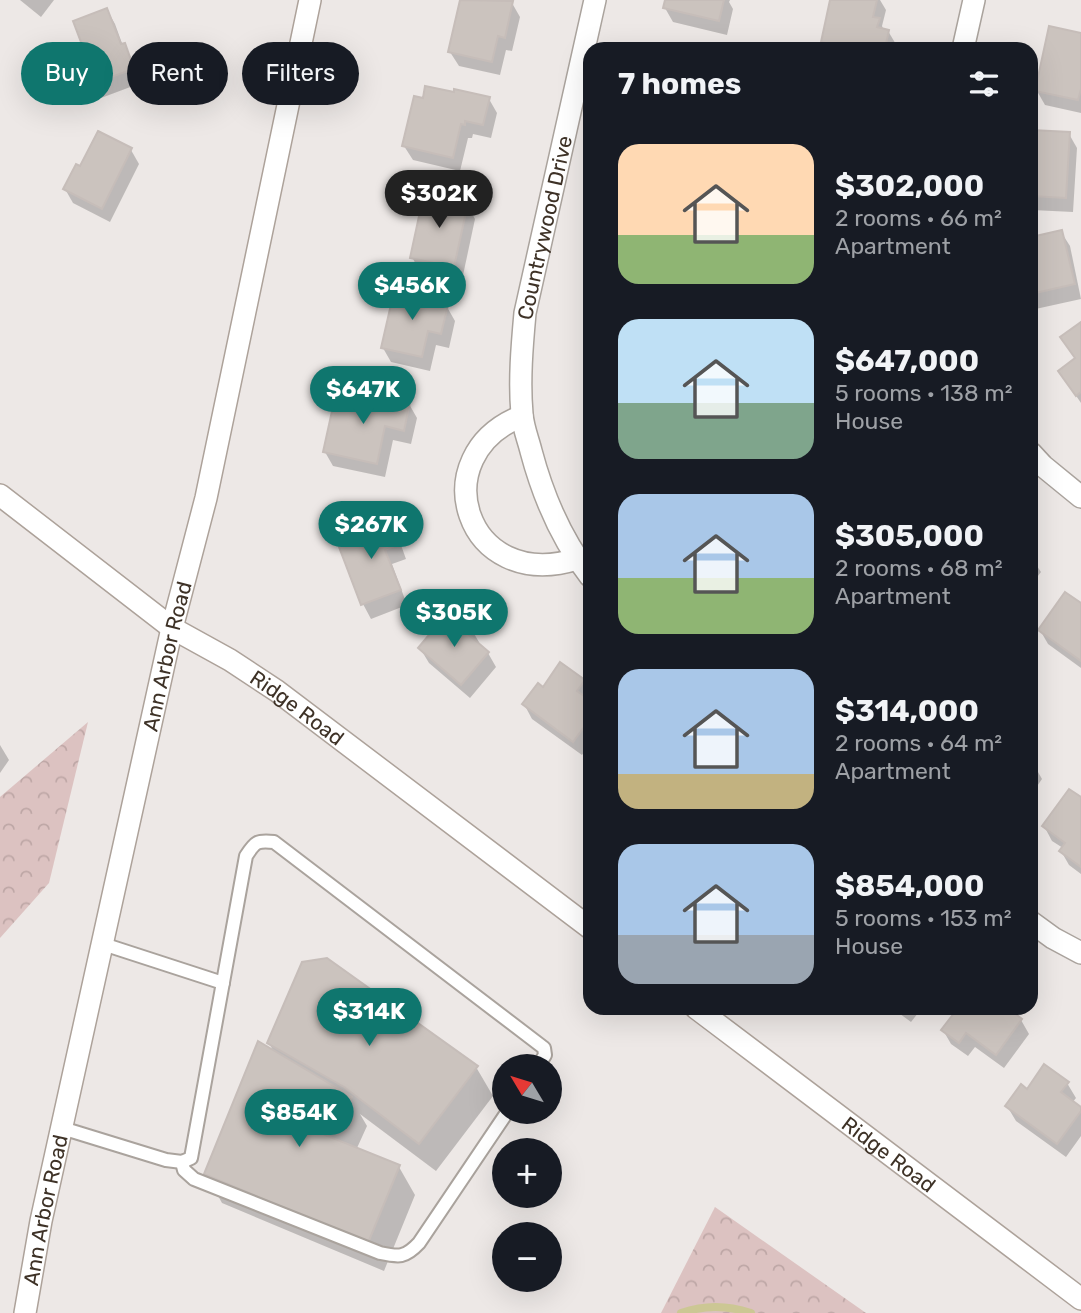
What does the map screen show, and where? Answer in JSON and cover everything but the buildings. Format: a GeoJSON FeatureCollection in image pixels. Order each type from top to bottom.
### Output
{"type":"FeatureCollection","features":[{"type":"Feature","properties":{"kind":"street","name":"Ann Arbor Road"},"geometry":{"type":"LineString","coordinates":[[25,1313],[41,1221],[172,628],[206,498],[310,0]]}},
{"type":"Feature","properties":{"kind":"street","name":"Countrywood Drive"},"geometry":{"type":"LineString","coordinates":[[586,42],[595,0]]}},
{"type":"Feature","properties":{"kind":"street"},"geometry":{"type":"LineString","coordinates":[[965,42],[974,0]]}},
{"type":"Feature","properties":{"kind":"street","name":"Countrywood Drive"},"geometry":{"type":"LineString","coordinates":[[583,54],[525,313],[521,358],[522,416],[539,482],[560,531],[583,568]]}},
{"type":"Feature","properties":{"kind":"street","name":"Countrywood Drive"},"geometry":{"type":"LineString","coordinates":[[522,416],[505,423],[492,434],[471,463],[466,481],[470,517],[479,535],[507,558],[524,564],[583,568]]}},
{"type":"Feature","properties":{"kind":"street"},"geometry":{"type":"LineString","coordinates":[[1038,461],[1081,497]]}},
{"type":"Feature","properties":{"kind":"street","name":"Ridge Road"},"geometry":{"type":"LineString","coordinates":[[0,495],[172,628],[230,660],[276,691],[583,923]]}},
{"type":"Feature","properties":{"kind":"street"},"geometry":{"type":"LineString","coordinates":[[1038,927],[1079,956]]}},
{"type":"Feature","properties":{"kind":"street","name":"Ridge Road"},"geometry":{"type":"LineString","coordinates":[[705,1015],[1081,1299]]}},
{"type":"Feature","properties":{"kind":"lane"},"geometry":{"type":"LineString","coordinates":[[62,1128],[166,1160],[182,1162],[191,1158],[246,856],[253,845],[261,840],[274,842],[544,1048],[545,1054]]}},
{"type":"Feature","properties":{"kind":"lane"},"geometry":{"type":"LineString","coordinates":[[103,944],[223,983]]}},
{"type":"Feature","properties":{"kind":"lane"},"geometry":{"type":"LineString","coordinates":[[182,1162],[184,1170],[194,1179],[380,1253],[396,1256],[410,1253],[419,1243],[499,1124]]}},
{"type":"Feature","properties":{"kind":"green space"},"geometry":{"type":"Polygon","coordinates":[[[88,722],[49,883],[0,938],[0,797],[88,722]]]}},
{"type":"Feature","properties":{"kind":"green space"},"geometry":{"type":"Polygon","coordinates":[[[715,1207],[866,1313],[661,1313],[715,1207]]]}},
{"type":"Feature","properties":{"kind":"waterway"},"geometry":{"type":"LineString","coordinates":[[681,1313],[716,1307],[751,1313]]}}]}
